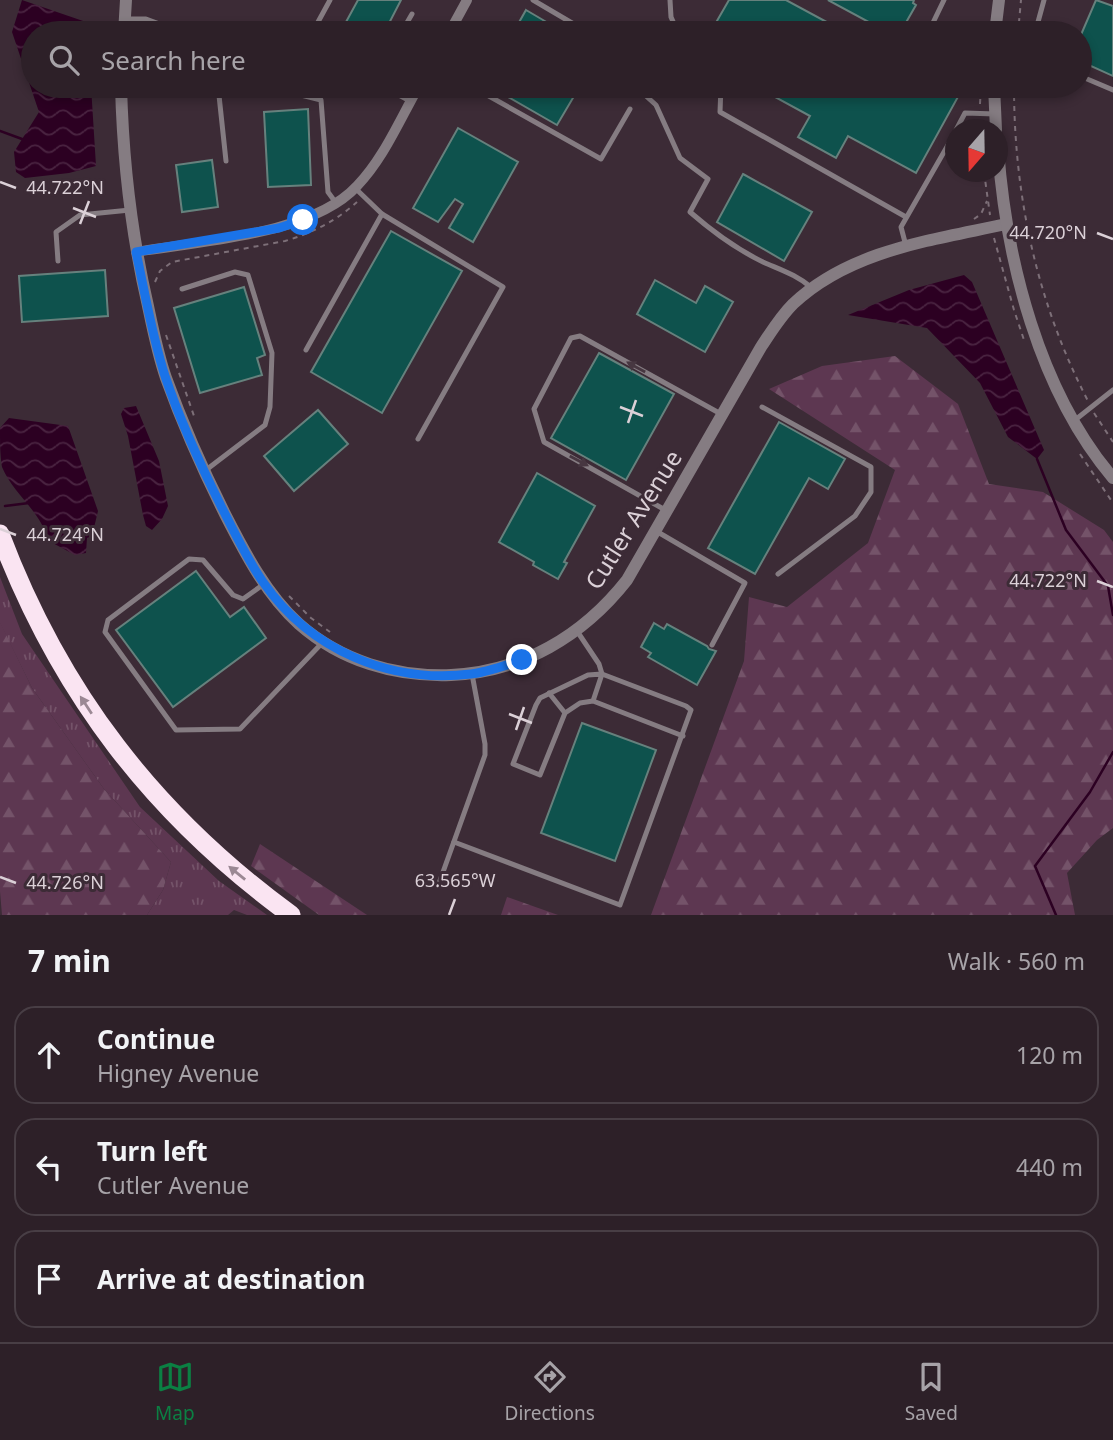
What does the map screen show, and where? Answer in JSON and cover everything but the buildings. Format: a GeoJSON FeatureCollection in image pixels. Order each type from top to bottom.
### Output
{"type":"FeatureCollection","features":[{"type":"Feature","properties":{"kind":"highway"},"geometry":{"type":"LineString","coordinates":[[0,534],[13,569],[63,670],[122,756],[200,841],[291,915]]}},
{"type":"Feature","properties":{"kind":"street"},"geometry":{"type":"LineString","coordinates":[[125,19],[126,0]]}},
{"type":"Feature","properties":{"kind":"street"},"geometry":{"type":"LineString","coordinates":[[456,21],[467,0]]}},
{"type":"Feature","properties":{"kind":"street"},"geometry":{"type":"LineString","coordinates":[[996,21],[999,0]]}},
{"type":"Feature","properties":{"kind":"street","name":"Cutler Avenue"},"geometry":{"type":"LineString","coordinates":[[121,98],[123,148],[136,252],[165,376],[204,472],[264,584],[298,623],[329,638],[358,660],[394,670],[435,675],[472,674],[522,660],[577,631],[611,600],[626,580],[777,323],[812,288],[847,266],[906,247],[1006,224]]}},
{"type":"Feature","properties":{"kind":"street"},"geometry":{"type":"LineString","coordinates":[[136,252],[279,228],[303,220],[359,192],[412,98]]}},
{"type":"Feature","properties":{"kind":"street"},"geometry":{"type":"LineString","coordinates":[[994,98],[995,119]]}},
{"type":"Feature","properties":{"kind":"street"},"geometry":{"type":"LineString","coordinates":[[1002,182],[1006,224],[1020,289],[1037,337],[1058,389],[1113,478]]}},
{"type":"Feature","properties":{"kind":"lane"},"geometry":{"type":"LineString","coordinates":[[319,21],[330,0]]}},
{"type":"Feature","properties":{"kind":"lane"},"geometry":{"type":"LineString","coordinates":[[533,0],[569,21]]}},
{"type":"Feature","properties":{"kind":"lane"},"geometry":{"type":"LineString","coordinates":[[670,0],[673,21]]}},
{"type":"Feature","properties":{"kind":"lane"},"geometry":{"type":"LineString","coordinates":[[934,21],[944,0]]}},
{"type":"Feature","properties":{"kind":"lane"},"geometry":{"type":"LineString","coordinates":[[1038,21],[1044,0]]}},
{"type":"Feature","properties":{"kind":"lane"},"geometry":{"type":"LineString","coordinates":[[408,21],[412,14]]}},
{"type":"Feature","properties":{"kind":"lane"},"geometry":{"type":"LineString","coordinates":[[125,19],[151,21]]}},
{"type":"Feature","properties":{"kind":"lane"},"geometry":{"type":"LineString","coordinates":[[1092,81],[1113,90]]}},
{"type":"Feature","properties":{"kind":"lane"},"geometry":{"type":"LineString","coordinates":[[219,98],[226,162]]}},
{"type":"Feature","properties":{"kind":"lane"},"geometry":{"type":"LineString","coordinates":[[313,98],[321,100],[328,192],[336,203]]}},
{"type":"Feature","properties":{"kind":"lane"},"geometry":{"type":"LineString","coordinates":[[404,98],[410,101]]}},
{"type":"Feature","properties":{"kind":"lane"},"geometry":{"type":"LineString","coordinates":[[492,98],[601,159],[629,109]]}},
{"type":"Feature","properties":{"kind":"lane"},"geometry":{"type":"LineString","coordinates":[[648,98],[656,105],[680,158],[708,179],[690,212],[719,237],[762,262],[799,277],[812,288]]}},
{"type":"Feature","properties":{"kind":"lane"},"geometry":{"type":"LineString","coordinates":[[721,98],[720,111],[906,217]]}},
{"type":"Feature","properties":{"kind":"lane"},"geometry":{"type":"LineString","coordinates":[[962,119],[965,113],[995,114]]}},
{"type":"Feature","properties":{"kind":"lane"},"geometry":{"type":"LineString","coordinates":[[906,247],[901,227],[945,149]]}},
{"type":"Feature","properties":{"kind":"lane"},"geometry":{"type":"LineString","coordinates":[[359,192],[382,215],[503,287],[418,439]]}},
{"type":"Feature","properties":{"kind":"lane"},"geometry":{"type":"LineString","coordinates":[[58,261],[56,232],[80,215],[130,210]]}},
{"type":"Feature","properties":{"kind":"lane"},"geometry":{"type":"LineString","coordinates":[[306,350],[382,215]]}},
{"type":"Feature","properties":{"kind":"lane"},"geometry":{"type":"LineString","coordinates":[[182,289],[235,272],[248,275],[272,353],[270,407],[265,425],[204,472]]}},
{"type":"Feature","properties":{"kind":"lane"},"geometry":{"type":"LineString","coordinates":[[667,511],[544,442],[534,409],[571,338],[580,336],[721,415]]}},
{"type":"Feature","properties":{"kind":"lane"},"geometry":{"type":"LineString","coordinates":[[1075,420],[1113,390]]}},
{"type":"Feature","properties":{"kind":"lane"},"geometry":{"type":"LineString","coordinates":[[762,407],[871,467],[871,492],[855,516],[779,574]]}},
{"type":"Feature","properties":{"kind":"lane"},"geometry":{"type":"LineString","coordinates":[[656,531],[745,583],[712,645]]}},
{"type":"Feature","properties":{"kind":"lane"},"geometry":{"type":"LineString","coordinates":[[264,584],[243,599],[233,594],[203,560],[189,559],[108,620],[105,632],[176,730],[240,729],[329,638]]}},
{"type":"Feature","properties":{"kind":"lane"},"geometry":{"type":"LineString","coordinates":[[577,631],[599,664],[602,674],[593,701]]}},
{"type":"Feature","properties":{"kind":"lane"},"geometry":{"type":"LineString","coordinates":[[438,886],[485,755],[472,674]]}},
{"type":"Feature","properties":{"kind":"lane"},"geometry":{"type":"LineString","coordinates":[[454,842],[620,905],[691,715],[691,710],[602,674],[588,675],[537,701],[513,764],[540,775],[565,713],[580,703],[593,701],[683,736]]}},
{"type":"Feature","properties":{"kind":"lane"},"geometry":{"type":"LineString","coordinates":[[549,693],[565,713]]}},
{"type":"Feature","properties":{"kind":"path"},"geometry":{"type":"LineString","coordinates":[[1019,21],[1021,0]]}},
{"type":"Feature","properties":{"kind":"path"},"geometry":{"type":"LineString","coordinates":[[1014,98],[1016,162],[1030,246],[1048,308],[1067,356],[1092,409],[1113,442]]}},
{"type":"Feature","properties":{"kind":"path"},"geometry":{"type":"LineString","coordinates":[[154,288],[160,271],[172,262],[302,236],[331,221],[359,192]]}},
{"type":"Feature","properties":{"kind":"path"},"geometry":{"type":"LineString","coordinates":[[967,222],[981,214],[987,201]]}},
{"type":"Feature","properties":{"kind":"path"},"geometry":{"type":"LineString","coordinates":[[165,330],[195,421]]}},
{"type":"Feature","properties":{"kind":"path"},"geometry":{"type":"LineString","coordinates":[[288,594],[329,638]]}},
{"type":"Feature","properties":{"kind":"green space"},"geometry":{"type":"Polygon","coordinates":[[[895,356],[958,404],[989,484],[1043,492],[1104,530],[1113,542],[1113,828],[1097,840],[1067,873],[1075,915],[651,915],[744,661],[749,597],[787,607],[868,543],[895,470],[769,389],[822,366],[895,356]]]}},
{"type":"Feature","properties":{"kind":"green space"},"geometry":{"type":"Polygon","coordinates":[[[0,577],[22,634],[140,807],[219,881],[267,915],[247,915],[234,910],[228,915],[147,915],[163,890],[171,862],[104,789],[32,688],[0,623],[0,577]]]}},
{"type":"Feature","properties":{"kind":"green space"},"geometry":{"type":"Polygon","coordinates":[[[0,622],[32,688],[104,789],[171,862],[163,890],[147,915],[2,915],[0,622]]]}},
{"type":"Feature","properties":{"kind":"green space"},"geometry":{"type":"Polygon","coordinates":[[[260,844],[367,915],[319,915],[251,866],[260,844]]]}},
{"type":"Feature","properties":{"kind":"green space"},"geometry":{"type":"Polygon","coordinates":[[[507,897],[558,915],[501,915],[507,897]]]}},
{"type":"Feature","properties":{"kind":"water"},"geometry":{"type":"Polygon","coordinates":[[[22,0],[83,21],[21,21],[21,59],[12,32],[22,0]]]}},
{"type":"Feature","properties":{"kind":"water"},"geometry":{"type":"Polygon","coordinates":[[[34,98],[92,98],[96,166],[69,173],[25,178],[16,172],[14,152],[39,112],[34,98]]]}},
{"type":"Feature","properties":{"kind":"water"},"geometry":{"type":"Polygon","coordinates":[[[964,275],[972,282],[1044,450],[1037,459],[1008,437],[980,383],[927,328],[848,315],[909,290],[964,275]]]}},
{"type":"Feature","properties":{"kind":"water"},"geometry":{"type":"Polygon","coordinates":[[[136,406],[159,461],[168,506],[162,519],[152,530],[146,526],[143,515],[128,436],[121,414],[124,408],[136,406]]]}},
{"type":"Feature","properties":{"kind":"water"},"geometry":{"type":"Polygon","coordinates":[[[9,418],[68,426],[98,511],[92,536],[87,538],[86,553],[75,555],[49,541],[39,520],[7,477],[1,463],[0,428],[9,418]]]}},
{"type":"Feature","properties":{"kind":"waterway"},"geometry":{"type":"LineString","coordinates":[[0,131],[22,139]]}},
{"type":"Feature","properties":{"kind":"waterway"},"geometry":{"type":"LineString","coordinates":[[1037,459],[1066,530],[1108,586],[1113,615]]}},
{"type":"Feature","properties":{"kind":"waterway"},"geometry":{"type":"LineString","coordinates":[[5,506],[29,503]]}},
{"type":"Feature","properties":{"kind":"waterway"},"geometry":{"type":"LineString","coordinates":[[1056,915],[1035,866],[1090,792],[1113,752]]}},
{"type":"Feature","properties":{"kind":"route"},"geometry":{"type":"LineString","coordinates":[[303,220],[279,228],[136,252],[165,376],[204,472],[264,584],[298,623],[323,642],[371,665],[406,673],[472,674],[522,660]]}}]}
